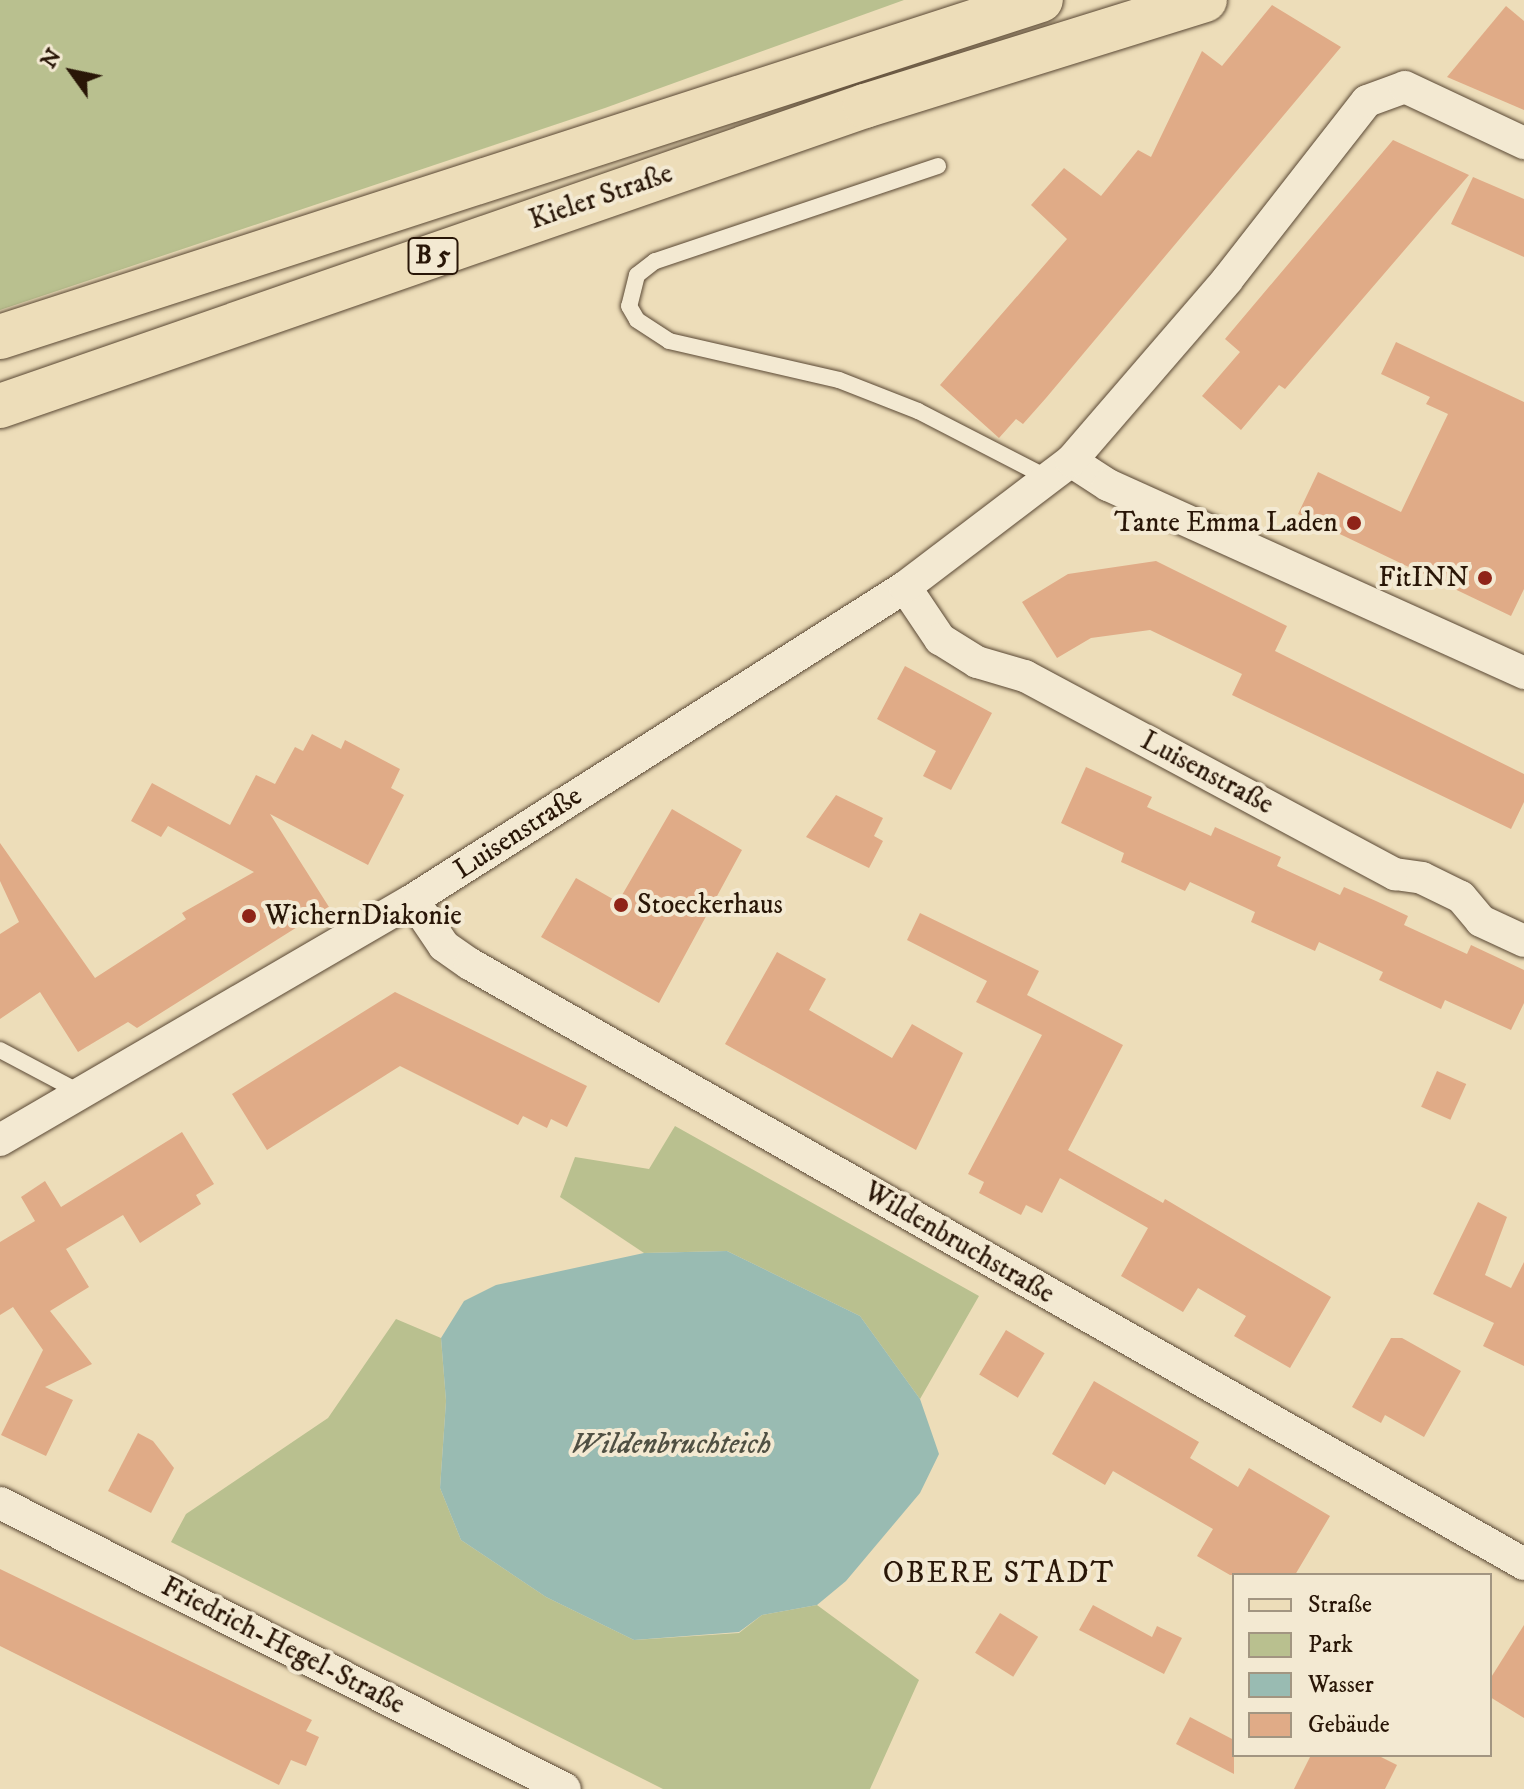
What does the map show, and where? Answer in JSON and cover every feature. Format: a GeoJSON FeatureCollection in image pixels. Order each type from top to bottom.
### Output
{"type":"FeatureCollection","features":[{"type":"Feature","properties":{"kind":"main road","name":"Kieler Straße"},"geometry":{"type":"LineString","coordinates":[[0,337],[1041,0]]}},
{"type":"Feature","properties":{"kind":"main road","name":"Kieler Straße"},"geometry":{"type":"LineString","coordinates":[[0,406],[865,106],[1205,0]]}},
{"type":"Feature","properties":{"kind":"street","name":"Luisenstraße"},"geometry":{"type":"LineString","coordinates":[[0,1140],[413,900],[905,587],[1059,469],[1227,280],[1367,101],[1405,87],[1524,143]]}},
{"type":"Feature","properties":{"kind":"street"},"geometry":{"type":"LineString","coordinates":[[1059,469],[1108,485],[1524,673]]}},
{"type":"Feature","properties":{"kind":"street","name":"Luisenstraße"},"geometry":{"type":"LineString","coordinates":[[905,587],[940,639],[977,662],[1025,676],[1395,874],[1422,878],[1461,897],[1481,921],[1524,941]]}},
{"type":"Feature","properties":{"kind":"street","name":"Wildenbruchstraße"},"geometry":{"type":"LineString","coordinates":[[413,900],[444,946],[470,964],[1524,1564]]}},
{"type":"Feature","properties":{"kind":"street","name":"Friedrich-Hegel-Straße"},"geometry":{"type":"LineString","coordinates":[[0,1503],[565,1789]]}},
{"type":"Feature","properties":{"kind":"lane"},"geometry":{"type":"LineString","coordinates":[[938,166],[655,261],[637,275],[629,306],[669,341],[839,380],[1059,469]]}},
{"type":"Feature","properties":{"kind":"lane"},"geometry":{"type":"LineString","coordinates":[[0,1050],[83,1094]]}},
{"type":"Feature","properties":{"kind":"green space"},"geometry":{"type":"Polygon","coordinates":[[[0,0],[904,0],[605,108],[0,310],[0,0]]]}},
{"type":"Feature","properties":{"kind":"green space"},"geometry":{"type":"Polygon","coordinates":[[[675,1126],[979,1296],[920,1399],[860,1316],[727,1251],[644,1253],[560,1197],[575,1157],[649,1169],[675,1126]]]}},
{"type":"Feature","properties":{"kind":"green space"},"geometry":{"type":"Polygon","coordinates":[[[396,1319],[441,1338],[446,1401],[440,1488],[461,1540],[546,1597],[634,1640],[739,1633],[762,1615],[817,1605],[919,1680],[870,1789],[663,1789],[171,1542],[186,1514],[328,1418],[396,1319]]]}},
{"type":"Feature","properties":{"kind":"water","name":"Wildenbruchteich"},"geometry":{"type":"Polygon","coordinates":[[[727,1251],[860,1316],[920,1399],[939,1454],[920,1493],[846,1581],[817,1605],[762,1615],[739,1632],[634,1640],[546,1597],[461,1540],[440,1488],[446,1401],[441,1338],[464,1301],[496,1285],[644,1253],[727,1251]]]}},
{"type":"Feature","properties":{"kind":"building"},"geometry":{"type":"Polygon","coordinates":[[[1272,5],[1341,47],[1046,398],[1023,424],[1016,419],[999,438],[940,385],[1067,239],[1031,205],[1064,168],[1101,196],[1138,150],[1151,157],[1202,51],[1222,66],[1272,5]]]}},
{"type":"Feature","properties":{"kind":"building"},"geometry":{"type":"Polygon","coordinates":[[[1506,6],[1524,21],[1524,110],[1447,77],[1506,6]]]}},
{"type":"Feature","properties":{"kind":"building"},"geometry":{"type":"Polygon","coordinates":[[[1393,140],[1469,175],[1285,389],[1279,385],[1241,430],[1202,396],[1240,352],[1225,339],[1393,140]]]}},
{"type":"Feature","properties":{"kind":"building"},"geometry":{"type":"Polygon","coordinates":[[[1473,177],[1524,199],[1524,257],[1451,224],[1473,177]]]}},
{"type":"Feature","properties":{"kind":"building"},"geometry":{"type":"Polygon","coordinates":[[[1396,342],[1524,402],[1524,589],[1511,616],[1298,514],[1318,472],[1401,512],[1448,414],[1426,404],[1430,397],[1381,374],[1396,342]]]}},
{"type":"Feature","properties":{"kind":"building"},"geometry":{"type":"Polygon","coordinates":[[[1156,561],[1287,626],[1275,651],[1524,774],[1524,802],[1511,829],[1232,695],[1242,674],[1150,630],[1091,638],[1057,658],[1022,602],[1068,574],[1156,561]]]}},
{"type":"Feature","properties":{"kind":"building"},"geometry":{"type":"Polygon","coordinates":[[[905,666],[992,713],[951,790],[923,776],[936,751],[877,719],[905,666]]]}},
{"type":"Feature","properties":{"kind":"building","name":"WichernDiakonie"},"geometry":{"type":"Polygon","coordinates":[[[312,734],[341,749],[345,740],[400,769],[391,788],[404,795],[368,865],[270,814],[329,907],[137,1028],[128,1022],[78,1052],[40,992],[0,1019],[0,934],[19,922],[0,881],[0,843],[95,978],[186,919],[182,913],[254,872],[168,826],[161,837],[131,821],[152,783],[230,825],[256,775],[275,784],[295,747],[303,751],[312,734]]]}},
{"type":"Feature","properties":{"kind":"building"},"geometry":{"type":"Polygon","coordinates":[[[1086,767],[1152,797],[1147,807],[1211,836],[1215,827],[1281,857],[1277,866],[1340,895],[1344,887],[1408,916],[1404,925],[1467,954],[1471,945],[1524,970],[1524,1003],[1511,1030],[1445,1000],[1441,1009],[1379,980],[1383,972],[1319,942],[1315,951],[1251,922],[1255,912],[1190,882],[1185,891],[1121,862],[1124,853],[1061,823],[1086,767]]]}},
{"type":"Feature","properties":{"kind":"building"},"geometry":{"type":"Polygon","coordinates":[[[836,795],[883,818],[874,836],[883,841],[869,868],[806,837],[836,795]]]}},
{"type":"Feature","properties":{"kind":"building","name":"Stoeckerhaus"},"geometry":{"type":"Polygon","coordinates":[[[672,809],[742,850],[659,1003],[541,937],[576,878],[618,902],[672,809]]]}},
{"type":"Feature","properties":{"kind":"building"},"geometry":{"type":"Polygon","coordinates":[[[920,913],[1039,971],[1027,995],[1123,1045],[1068,1150],[1163,1203],[1165,1199],[1331,1297],[1290,1368],[1234,1336],[1246,1316],[1198,1288],[1183,1312],[1121,1276],[1148,1228],[1060,1178],[1042,1213],[1026,1205],[1021,1215],[979,1193],[984,1182],[968,1174],[1042,1035],[976,1002],[987,981],[907,940],[920,913]]]}},
{"type":"Feature","properties":{"kind":"building"},"geometry":{"type":"Polygon","coordinates":[[[777,952],[826,979],[809,1010],[892,1058],[912,1024],[963,1053],[916,1150],[725,1044],[777,952]]]}},
{"type":"Feature","properties":{"kind":"building"},"geometry":{"type":"Polygon","coordinates":[[[395,992],[587,1086],[567,1127],[551,1119],[547,1128],[523,1116],[518,1125],[400,1066],[267,1150],[232,1094],[395,992]]]}},
{"type":"Feature","properties":{"kind":"building"},"geometry":{"type":"Polygon","coordinates":[[[1437,1071],[1466,1084],[1450,1120],[1421,1107],[1437,1071]]]}},
{"type":"Feature","properties":{"kind":"building"},"geometry":{"type":"Polygon","coordinates":[[[182,1132],[214,1184],[196,1195],[201,1204],[140,1243],[123,1215],[66,1249],[89,1287],[50,1311],[92,1364],[45,1387],[73,1400],[46,1456],[1,1435],[43,1350],[13,1307],[0,1315],[0,1242],[35,1221],[21,1197],[45,1181],[61,1207],[182,1132]]]}},
{"type":"Feature","properties":{"kind":"building"},"geometry":{"type":"Polygon","coordinates":[[[1478,1202],[1507,1217],[1485,1275],[1511,1288],[1524,1262],[1524,1366],[1483,1346],[1494,1323],[1433,1294],[1478,1202]]]}},
{"type":"Feature","properties":{"kind":"building"},"geometry":{"type":"Polygon","coordinates":[[[1006,1330],[1045,1353],[1018,1398],[979,1375],[1006,1330]]]}},
{"type":"Feature","properties":{"kind":"building"},"geometry":{"type":"Polygon","coordinates":[[[1391,1338],[1402,1338],[1461,1371],[1424,1437],[1385,1415],[1381,1423],[1352,1407],[1391,1338]]]}},
{"type":"Feature","properties":{"kind":"building"},"geometry":{"type":"Polygon","coordinates":[[[1094,1381],[1199,1442],[1190,1458],[1238,1487],[1249,1468],[1330,1516],[1296,1573],[1230,1575],[1197,1556],[1213,1529],[1113,1471],[1105,1485],[1052,1454],[1094,1381]]]}},
{"type":"Feature","properties":{"kind":"building"},"geometry":{"type":"Polygon","coordinates":[[[138,1433],[153,1441],[174,1468],[151,1513],[108,1491],[138,1433]]]}},
{"type":"Feature","properties":{"kind":"building"},"geometry":{"type":"Polygon","coordinates":[[[0,1569],[312,1720],[306,1731],[319,1737],[306,1766],[291,1760],[279,1785],[0,1646],[0,1569]]]}},
{"type":"Feature","properties":{"kind":"building"},"geometry":{"type":"Polygon","coordinates":[[[1093,1605],[1152,1637],[1157,1626],[1182,1638],[1164,1674],[1079,1630],[1093,1605]]]}},
{"type":"Feature","properties":{"kind":"building"},"geometry":{"type":"Polygon","coordinates":[[[1000,1613],[1038,1637],[1013,1677],[975,1653],[1000,1613]]]}},
{"type":"Feature","properties":{"kind":"building"},"geometry":{"type":"Polygon","coordinates":[[[1524,1625],[1524,1718],[1492,1698],[1492,1676],[1524,1625]]]}},
{"type":"Feature","properties":{"kind":"building"},"geometry":{"type":"Polygon","coordinates":[[[1190,1717],[1232,1739],[1234,1774],[1176,1744],[1190,1717]]]}},
{"type":"Feature","properties":{"kind":"building"},"geometry":{"type":"Polygon","coordinates":[[[1310,1757],[1381,1757],[1397,1765],[1385,1789],[1294,1789],[1310,1757]]]}},
{"type":"Feature","properties":{"kind":"place","name":"Tante Emma Laden"},"geometry":{"type":"Point","coordinates":[1354,523]}},
{"type":"Feature","properties":{"kind":"place","name":"FitINN"},"geometry":{"type":"Point","coordinates":[1485,578]}},
{"type":"Feature","properties":{"kind":"place","name":"Stoeckerhaus"},"geometry":{"type":"Point","coordinates":[621,905]}},
{"type":"Feature","properties":{"kind":"place","name":"WichernDiakonie"},"geometry":{"type":"Point","coordinates":[249,916]}},
{"type":"Feature","properties":{"kind":"district","name":"OBERE STADT"},"geometry":{"type":"Point","coordinates":[999,1574]}}]}
